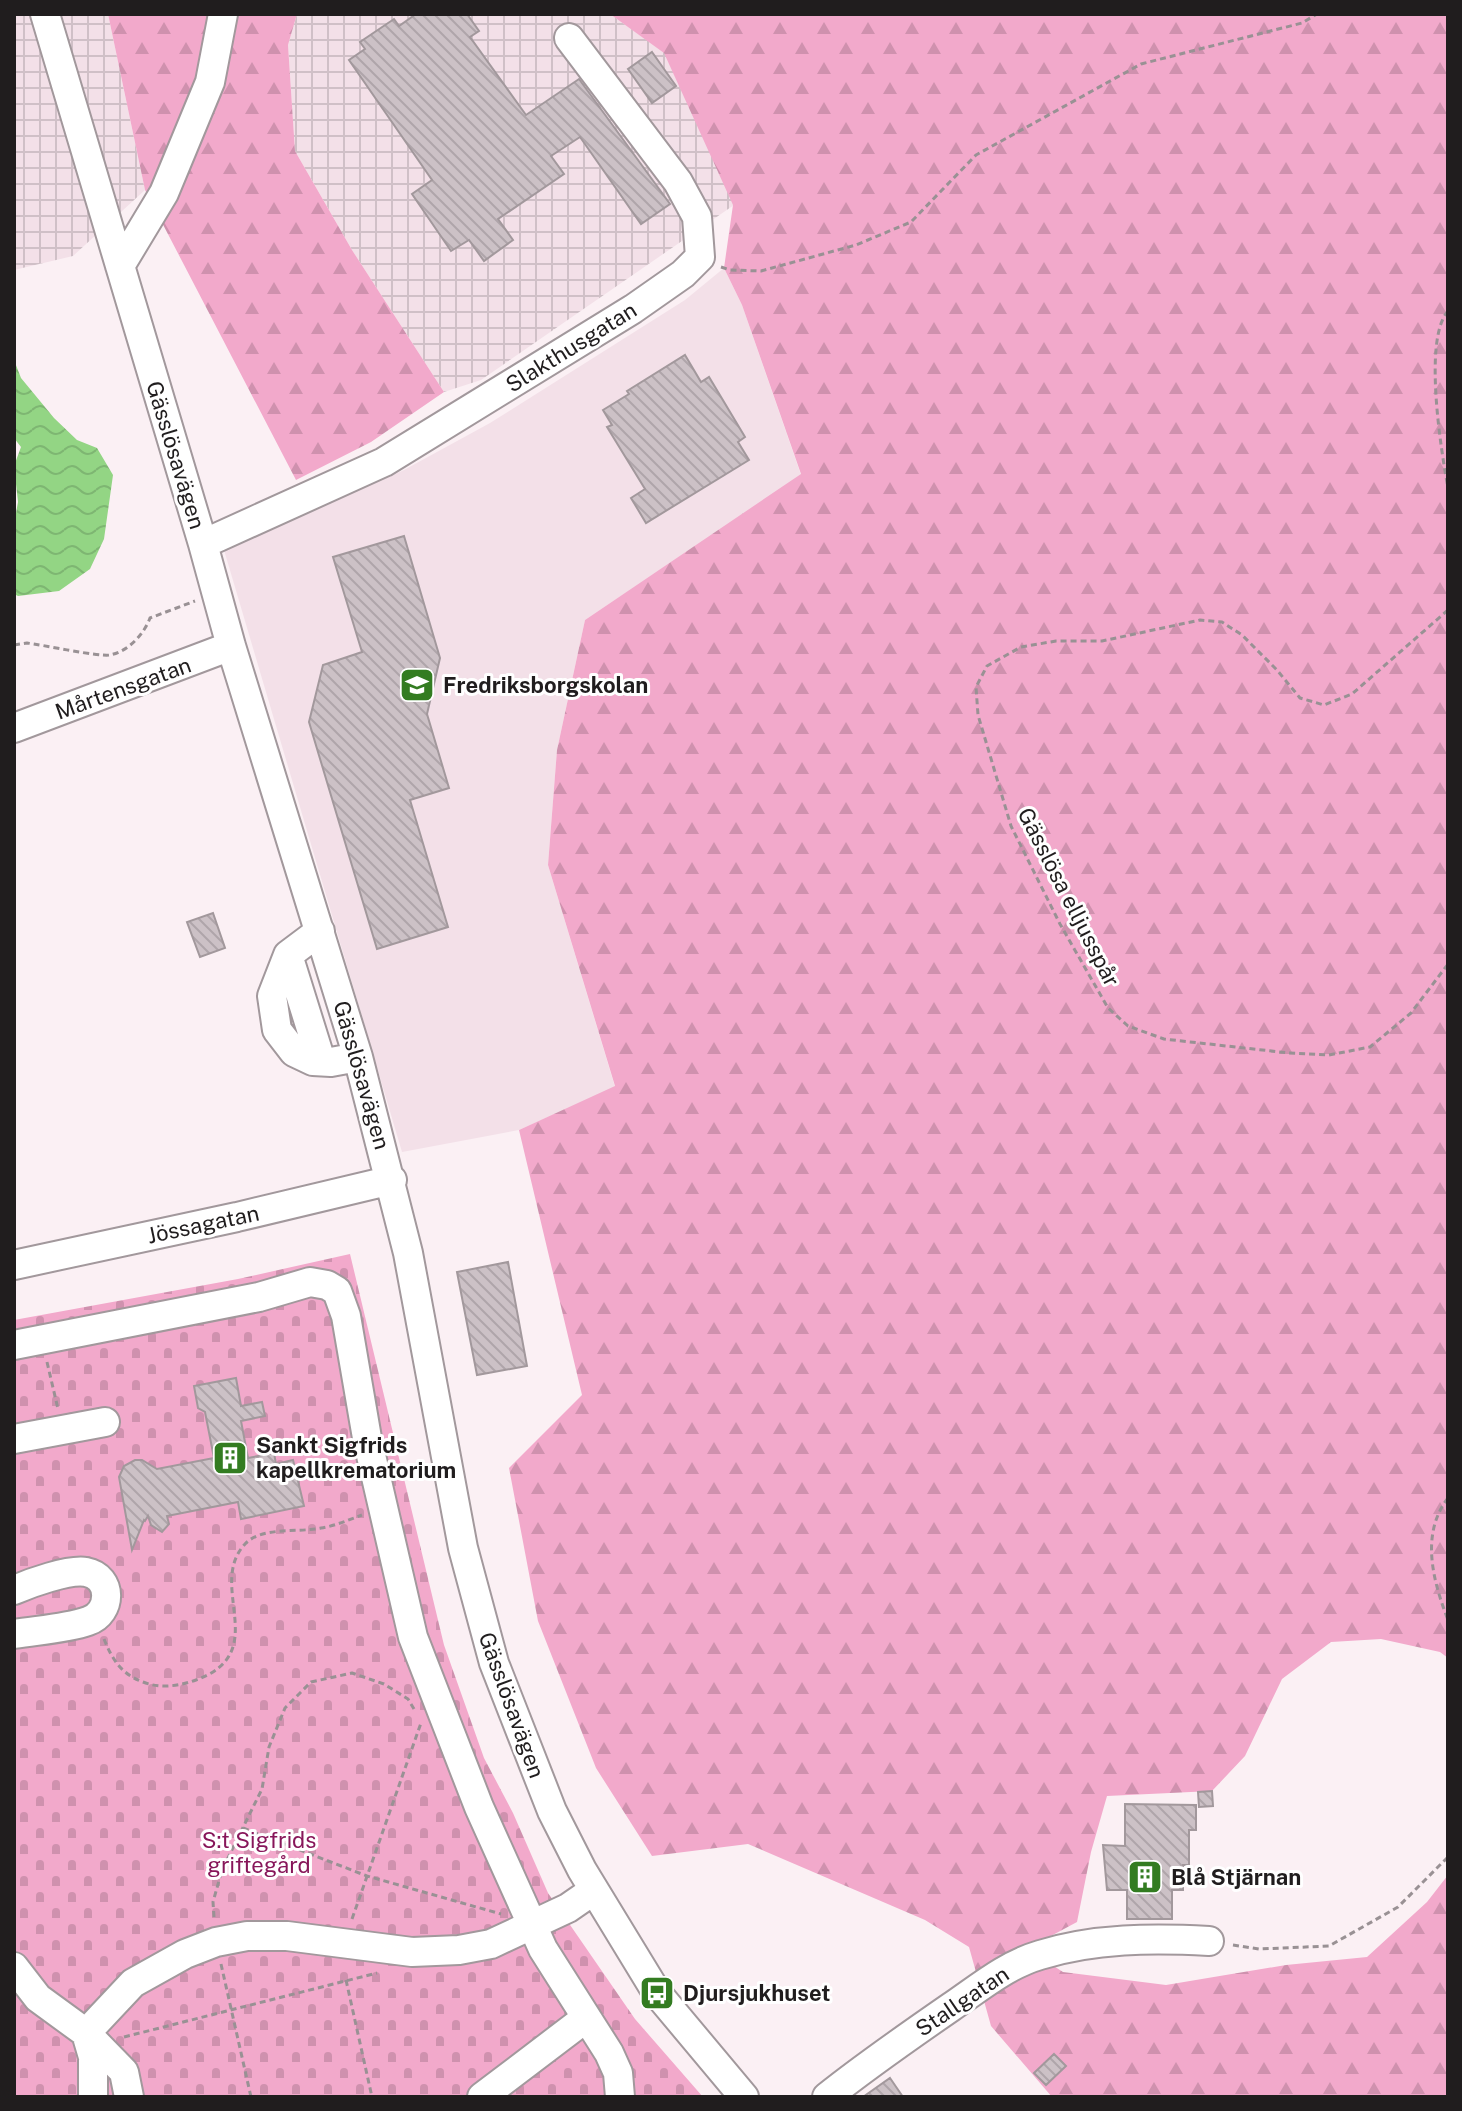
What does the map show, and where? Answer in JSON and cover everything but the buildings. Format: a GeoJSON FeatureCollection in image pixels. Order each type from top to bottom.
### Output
{"type":"FeatureCollection","features":[{"type":"Feature","properties":{"kind":"street","name":"Gässlösavägen"},"geometry":{"type":"LineString","coordinates":[[45,14],[231,646],[358,1057],[392,1180],[428,1351],[463,1548],[494,1663],[552,1811],[594,1890],[657,1993],[744,2097]]}},
{"type":"Feature","properties":{"kind":"street"},"geometry":{"type":"LineString","coordinates":[[120,266],[164,193],[210,82],[223,14]]}},
{"type":"Feature","properties":{"kind":"street"},"geometry":{"type":"LineString","coordinates":[[569,38],[678,182],[697,217],[700,257]]}},
{"type":"Feature","properties":{"kind":"street","name":"Slakthusgatan"},"geometry":{"type":"LineString","coordinates":[[203,544],[384,462],[633,309],[683,274],[700,257]]}},
{"type":"Feature","properties":{"kind":"street","name":"Mårtensgatan"},"geometry":{"type":"LineString","coordinates":[[14,728],[231,646]]}},
{"type":"Feature","properties":{"kind":"street"},"geometry":{"type":"LineString","coordinates":[[320,931],[288,955],[272,996],[277,1030],[294,1052],[321,1061],[358,1057]]}},
{"type":"Feature","properties":{"kind":"street","name":"Jössagatan"},"geometry":{"type":"LineString","coordinates":[[14,1265],[283,1207],[392,1180]]}},
{"type":"Feature","properties":{"kind":"street"},"geometry":{"type":"LineString","coordinates":[[14,1345],[259,1297],[310,1282],[327,1285],[337,1291],[346,1316],[381,1505],[413,1637],[479,1807],[543,1949],[618,2073],[620,2097]]}},
{"type":"Feature","properties":{"kind":"street"},"geometry":{"type":"LineString","coordinates":[[14,1439],[105,1422]]}},
{"type":"Feature","properties":{"kind":"street"},"geometry":{"type":"LineString","coordinates":[[14,1590],[84,1571],[97,1576],[105,1584],[107,1601],[88,1621],[14,1634]]}},
{"type":"Feature","properties":{"kind":"street"},"geometry":{"type":"LineString","coordinates":[[86,2033],[133,1983],[185,1954],[216,1942],[247,1936],[287,1936],[412,1952],[459,1950],[491,1944],[568,1908],[594,1890]]}},
{"type":"Feature","properties":{"kind":"street","name":"Stallgatan"},"geometry":{"type":"LineString","coordinates":[[827,2097],[999,1973],[1037,1955],[1074,1946],[1119,1941],[1209,1941]]}},
{"type":"Feature","properties":{"kind":"street"},"geometry":{"type":"LineString","coordinates":[[14,1967],[38,1998],[86,2033],[124,2072],[129,2097]]}},
{"type":"Feature","properties":{"kind":"street"},"geometry":{"type":"LineString","coordinates":[[482,2097],[586,2018]]}},
{"type":"Feature","properties":{"kind":"street"},"geometry":{"type":"LineString","coordinates":[[86,2033],[93,2057],[93,2097]]}},
{"type":"Feature","properties":{"kind":"path"},"geometry":{"type":"LineString","coordinates":[[700,257],[730,270],[761,271],[856,245],[911,222],[976,155],[1141,64],[1302,23],[1317,14]]}},
{"type":"Feature","properties":{"kind":"path"},"geometry":{"type":"LineString","coordinates":[[1448,311],[1440,319],[1434,356],[1448,488]]}},
{"type":"Feature","properties":{"kind":"path"},"geometry":{"type":"LineString","coordinates":[[14,645],[39,644],[109,655],[130,645],[144,632],[150,618],[202,598]]}},
{"type":"Feature","properties":{"kind":"path","name":"Gässlösa elljusspår"},"geometry":{"type":"LineString","coordinates":[[1448,610],[1352,694],[1324,705],[1300,698],[1242,635],[1222,622],[1200,620],[1102,641],[1056,641],[1021,647],[987,666],[976,687],[978,715],[1011,826],[1060,924],[1108,1008],[1128,1026],[1164,1039],[1329,1055],[1370,1047],[1411,1013],[1448,964]]}},
{"type":"Feature","properties":{"kind":"path"},"geometry":{"type":"LineString","coordinates":[[42,1339],[62,1430]]}},
{"type":"Feature","properties":{"kind":"path"},"geometry":{"type":"LineString","coordinates":[[1448,1498],[1441,1507],[1430,1545],[1439,1596],[1448,1620]]}},
{"type":"Feature","properties":{"kind":"path"},"geometry":{"type":"LineString","coordinates":[[96,1616],[112,1658],[132,1678],[152,1686],[170,1686],[202,1677],[218,1668],[233,1646],[237,1629],[232,1568],[246,1543],[257,1535],[340,1523],[381,1505]]}},
{"type":"Feature","properties":{"kind":"path"},"geometry":{"type":"LineString","coordinates":[[251,2097],[216,1942],[213,1902],[222,1870],[262,1789],[269,1747],[285,1708],[311,1682],[352,1673],[384,1684],[408,1699],[415,1710]]}},
{"type":"Feature","properties":{"kind":"path"},"geometry":{"type":"LineString","coordinates":[[344,1942],[422,1721]]}},
{"type":"Feature","properties":{"kind":"path"},"geometry":{"type":"LineString","coordinates":[[243,1828],[367,1876],[502,1915],[506,1937]]}},
{"type":"Feature","properties":{"kind":"path"},"geometry":{"type":"LineString","coordinates":[[1209,1941],[1259,1949],[1329,1946],[1398,1907],[1448,1857]]}},
{"type":"Feature","properties":{"kind":"path"},"geometry":{"type":"LineString","coordinates":[[86,2033],[107,2040],[230,2010],[398,1967],[412,1952]]}},
{"type":"Feature","properties":{"kind":"path"},"geometry":{"type":"LineString","coordinates":[[346,1980],[372,2097]]}},
{"type":"Feature","properties":{"kind":"shaded area"},"geometry":{"type":"Polygon","coordinates":[[[14,14],[108,14],[145,190],[73,256],[14,270],[14,14]]]}},
{"type":"Feature","properties":{"kind":"shaded area"},"geometry":{"type":"Polygon","coordinates":[[[297,14],[610,14],[664,52],[734,205],[481,380],[444,392],[352,250],[295,151],[288,45],[297,14]]]}},
{"type":"Feature","properties":{"kind":"shaded area","name":"Fredriksborgskolan"},"geometry":{"type":"Polygon","coordinates":[[[724,268],[742,305],[801,475],[585,620],[557,750],[548,865],[615,1087],[519,1130],[402,1152],[224,550],[404,470],[490,423],[685,300],[724,268]]]}},
{"type":"Feature","properties":{"kind":"green space"},"geometry":{"type":"Polygon","coordinates":[[[108,14],[297,14],[288,45],[295,151],[352,250],[444,392],[371,442],[296,480],[145,190],[108,14]]]}},
{"type":"Feature","properties":{"kind":"green space"},"geometry":{"type":"Polygon","coordinates":[[[610,14],[1448,14],[1448,1658],[1440,1652],[1381,1639],[1331,1642],[1282,1679],[1245,1756],[1212,1791],[1107,1796],[1091,1852],[1077,1922],[1049,1937],[1049,1963],[1063,1972],[1166,1985],[1286,1965],[1367,1957],[1427,1902],[1448,1875],[1448,2097],[1052,2097],[991,2026],[969,1947],[925,1920],[748,1844],[652,1856],[596,1768],[538,1621],[509,1468],[582,1395],[519,1130],[615,1086],[548,865],[557,750],[585,620],[801,474],[742,305],[724,268],[733,205],[664,53],[610,14]]]}},
{"type":"Feature","properties":{"kind":"green space","name":"S:t Sigfrids griftegård"},"geometry":{"type":"Polygon","coordinates":[[[350,1254],[444,1645],[484,1758],[513,1813],[548,1893],[635,2019],[703,2097],[14,2097],[14,1320],[238,1279],[350,1254]]]}},
{"type":"Feature","properties":{"kind":"water"},"geometry":{"type":"Polygon","coordinates":[[[14,360],[21,378],[54,418],[77,440],[97,448],[113,475],[104,539],[90,569],[59,591],[18,596],[14,594],[14,524],[18,502],[14,466],[21,447],[14,438],[14,360]]]}},
{"type":"Feature","properties":{"kind":"place","name":"Fredriksborgskolan"},"geometry":{"type":"Point","coordinates":[417,685]}},
{"type":"Feature","properties":{"kind":"place","name":"Sankt Sigfrids kapellkrematorium"},"geometry":{"type":"Point","coordinates":[230,1458]}},
{"type":"Feature","properties":{"kind":"place","name":"Blå Stjärnan"},"geometry":{"type":"Point","coordinates":[1145,1877]}},
{"type":"Feature","properties":{"kind":"place","name":"Djursjukhuset"},"geometry":{"type":"Point","coordinates":[657,1993]}}]}
